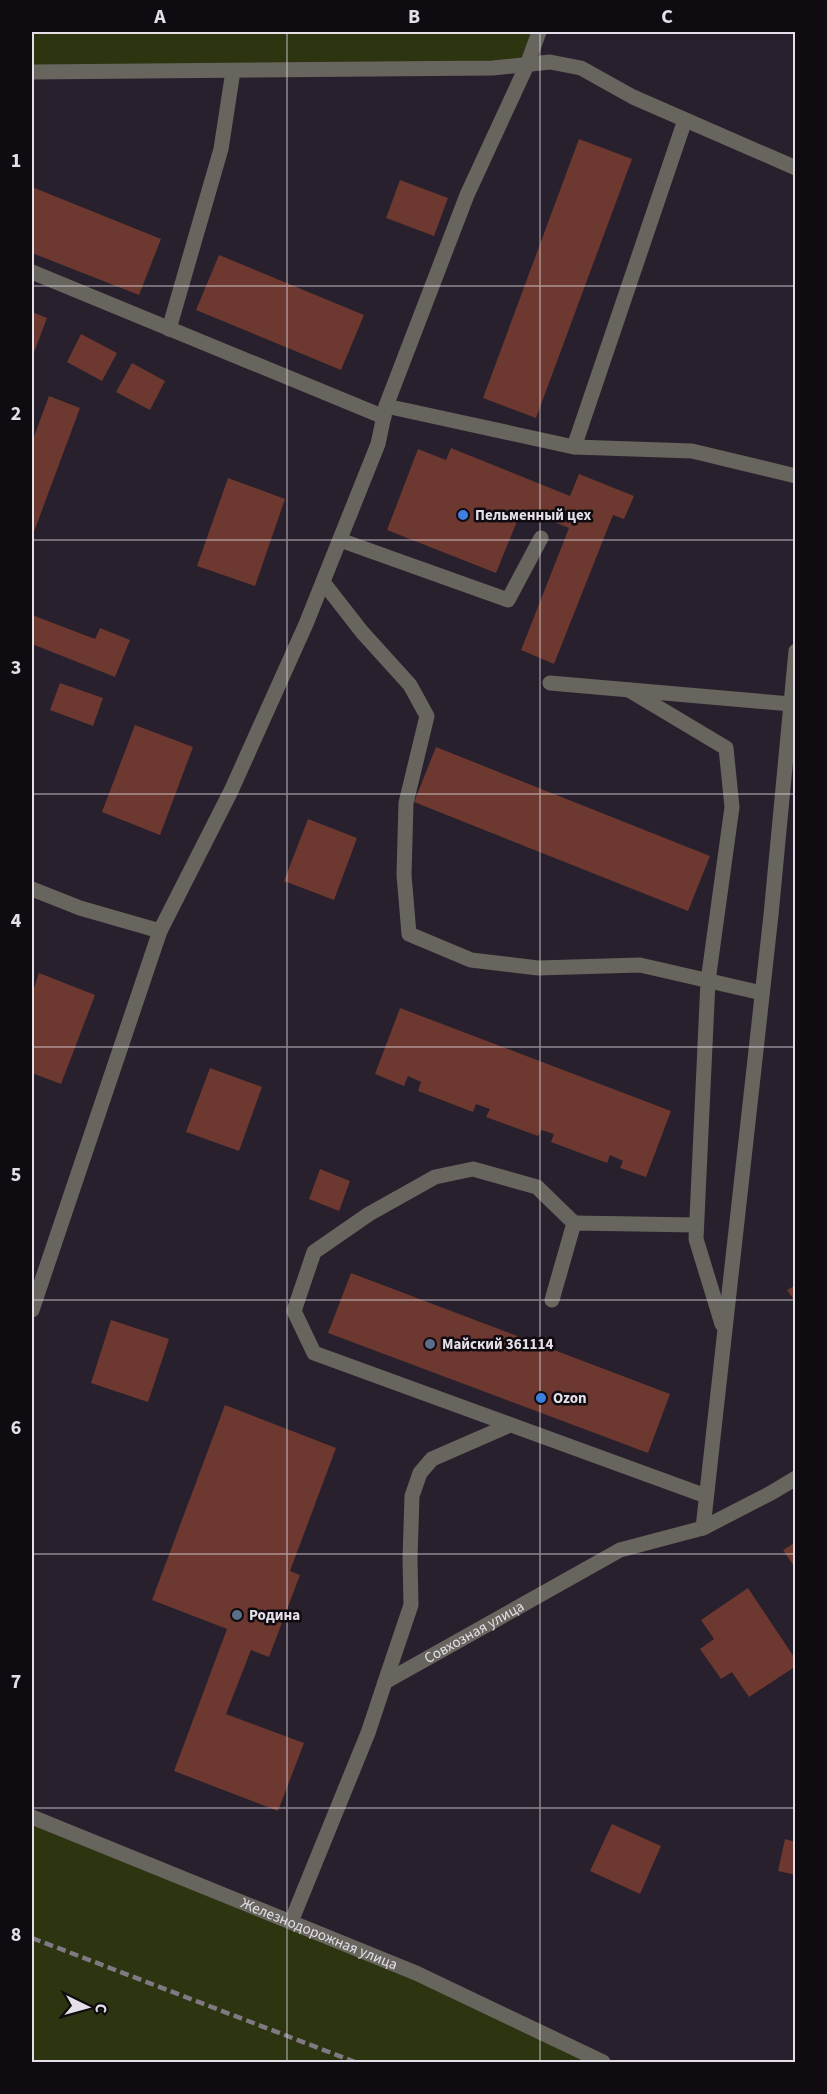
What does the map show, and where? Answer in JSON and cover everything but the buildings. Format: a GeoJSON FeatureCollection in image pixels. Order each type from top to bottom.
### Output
{"type":"FeatureCollection","features":[{"type":"Feature","properties":{"kind":"street"},"geometry":{"type":"LineString","coordinates":[[32,1310],[160,931],[231,791],[306,624],[378,444],[385,412],[467,195],[527,65],[539,32]]}},
{"type":"Feature","properties":{"kind":"street"},"geometry":{"type":"LineString","coordinates":[[32,72],[493,68],[550,62],[581,68],[633,98],[795,168]]}},
{"type":"Feature","properties":{"kind":"street"},"geometry":{"type":"LineString","coordinates":[[169,328],[221,149],[233,71]]}},
{"type":"Feature","properties":{"kind":"street"},"geometry":{"type":"LineString","coordinates":[[574,447],[685,120]]}},
{"type":"Feature","properties":{"kind":"street"},"geometry":{"type":"LineString","coordinates":[[32,272],[385,412],[574,447],[692,451],[795,476]]}},
{"type":"Feature","properties":{"kind":"street"},"geometry":{"type":"LineString","coordinates":[[340,540],[508,600],[541,538]]}},
{"type":"Feature","properties":{"kind":"street"},"geometry":{"type":"LineString","coordinates":[[323,582],[362,632],[410,685],[427,716],[406,803],[404,875],[409,934],[471,960],[538,968],[640,965],[762,993]]}},
{"type":"Feature","properties":{"kind":"street"},"geometry":{"type":"LineString","coordinates":[[703,1528],[762,993],[795,651]]}},
{"type":"Feature","properties":{"kind":"street"},"geometry":{"type":"LineString","coordinates":[[550,683],[791,704]]}},
{"type":"Feature","properties":{"kind":"street"},"geometry":{"type":"LineString","coordinates":[[629,690],[726,748],[732,807],[708,981],[696,1225],[696,1239],[724,1332]]}},
{"type":"Feature","properties":{"kind":"street"},"geometry":{"type":"LineString","coordinates":[[32,889],[80,908],[160,931]]}},
{"type":"Feature","properties":{"kind":"street"},"geometry":{"type":"LineString","coordinates":[[696,1225],[574,1223],[537,1187],[473,1169],[435,1177],[369,1214],[314,1252],[294,1311],[314,1353],[706,1496]]}},
{"type":"Feature","properties":{"kind":"street"},"geometry":{"type":"LineString","coordinates":[[552,1300],[574,1223]]}},
{"type":"Feature","properties":{"kind":"street"},"geometry":{"type":"LineString","coordinates":[[291,1922],[368,1733],[411,1605],[412,1496],[420,1473],[432,1459],[510,1425]]}},
{"type":"Feature","properties":{"kind":"street","name":"Совхозная улица"},"geometry":{"type":"LineString","coordinates":[[385,1682],[620,1550],[703,1528],[795,1478]]}},
{"type":"Feature","properties":{"kind":"street","name":"Железнодорожная улица"},"geometry":{"type":"LineString","coordinates":[[32,1817],[416,1973],[603,2062]]}},
{"type":"Feature","properties":{"kind":"green space"},"geometry":{"type":"Polygon","coordinates":[[[32,32],[539,32],[527,65],[32,72],[32,32]]]}},
{"type":"Feature","properties":{"kind":"green space"},"geometry":{"type":"Polygon","coordinates":[[[32,1817],[416,1973],[603,2062],[32,2062],[32,1817]]]}},
{"type":"Feature","properties":{"kind":"railway"},"geometry":{"type":"LineString","coordinates":[[32,1938],[355,2062]]}},
{"type":"Feature","properties":{"kind":"place","name":"Пельменный цех"},"geometry":{"type":"Point","coordinates":[463,515]}},
{"type":"Feature","properties":{"kind":"place","name":"Майский 361114"},"geometry":{"type":"Point","coordinates":[430,1344]}},
{"type":"Feature","properties":{"kind":"place","name":"Ozon"},"geometry":{"type":"Point","coordinates":[541,1398]}},
{"type":"Feature","properties":{"kind":"place","name":"Родина"},"geometry":{"type":"Point","coordinates":[237,1615]}}]}
